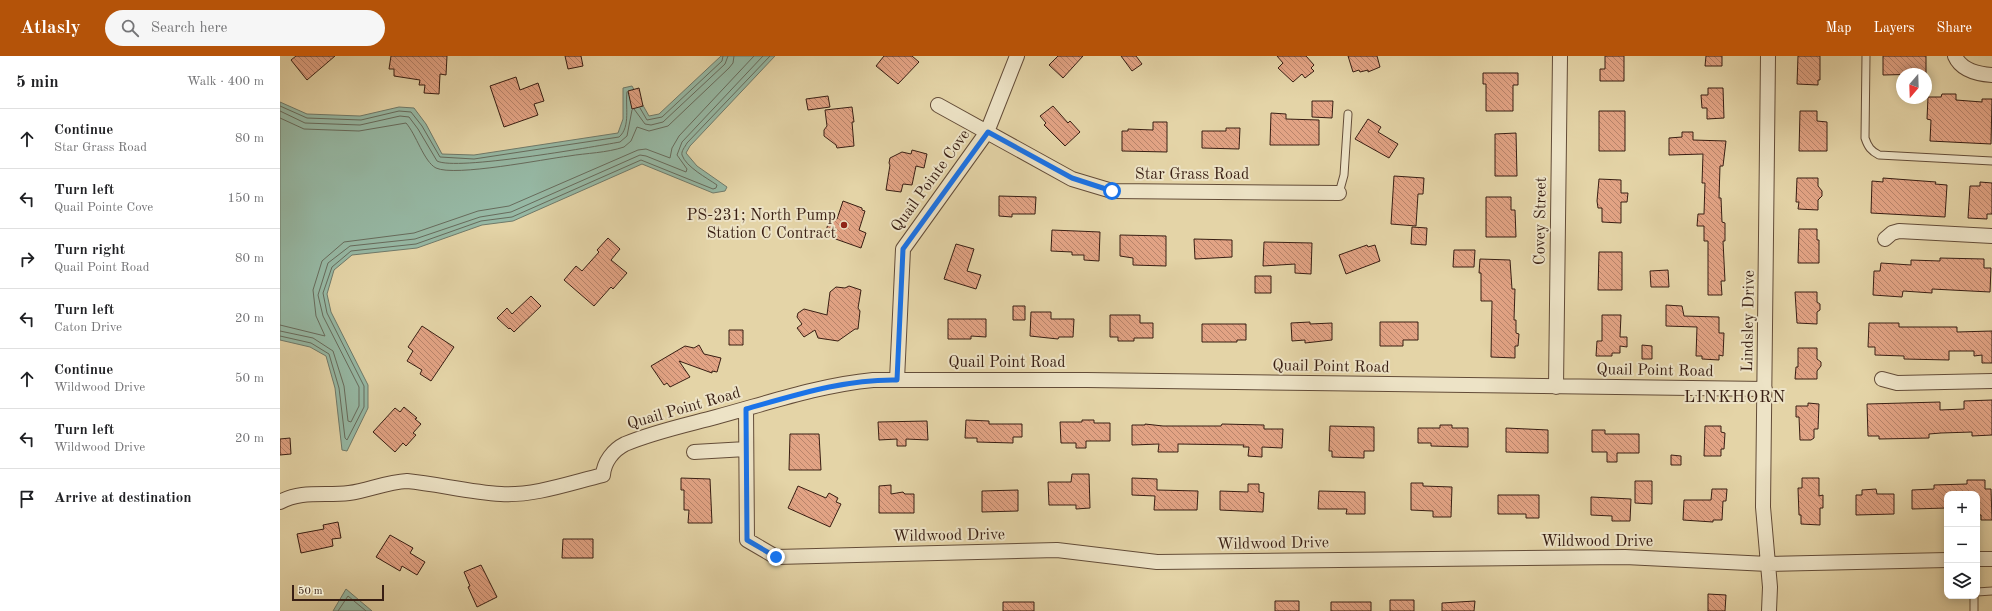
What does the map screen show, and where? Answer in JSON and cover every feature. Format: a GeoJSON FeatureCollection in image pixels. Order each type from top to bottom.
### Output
{"type":"FeatureCollection","features":[{"type":"Feature","properties":{"kind":"street","name":"Quail Pointe Cove"},"geometry":{"type":"LineString","coordinates":[[897,380],[903,249],[988,132],[1017,56]]}},
{"type":"Feature","properties":{"kind":"street","name":"Covey Street"},"geometry":{"type":"LineString","coordinates":[[1556,387],[1560,56]]}},
{"type":"Feature","properties":{"kind":"street","name":"Lindsley Drive"},"geometry":{"type":"LineString","coordinates":[[1768,56],[1763,507],[1768,564],[1769,611]]}},
{"type":"Feature","properties":{"kind":"street"},"geometry":{"type":"LineString","coordinates":[[1955,56],[1967,70],[1980,74],[1992,75]]}},
{"type":"Feature","properties":{"kind":"street","name":"Star Grass Road"},"geometry":{"type":"LineString","coordinates":[[938,105],[1072,178],[1112,191],[1339,193]]}},
{"type":"Feature","properties":{"kind":"street"},"geometry":{"type":"LineString","coordinates":[[1885,239],[1892,233],[1899,231],[1992,236]]}},
{"type":"Feature","properties":{"kind":"street"},"geometry":{"type":"LineString","coordinates":[[1882,379],[1896,383],[1992,381]]}},
{"type":"Feature","properties":{"kind":"street","name":"Quail Point Road"},"geometry":{"type":"LineString","coordinates":[[280,502],[294,496],[308,494],[350,493],[394,481],[406,481],[500,494],[518,493],[560,486],[603,475],[603,468],[608,458],[625,444],[746,409],[846,383],[874,380],[1087,380],[1765,389]]}},
{"type":"Feature","properties":{"kind":"street"},"geometry":{"type":"LineString","coordinates":[[694,452],[746,448],[746,409]]}},
{"type":"Feature","properties":{"kind":"street","name":"Wildwood Drive"},"geometry":{"type":"LineString","coordinates":[[746,448],[747,540],[776,557],[1057,550],[1157,562],[1625,558],[1768,564],[1944,560]]}},
{"type":"Feature","properties":{"kind":"street"},"geometry":{"type":"LineString","coordinates":[[1980,559],[1992,559]]}},
{"type":"Feature","properties":{"kind":"lane"},"geometry":{"type":"LineString","coordinates":[[1866,56],[1864,138],[1867,146],[1872,151],[1879,155],[1992,161]]}},
{"type":"Feature","properties":{"kind":"lane"},"geometry":{"type":"LineString","coordinates":[[1339,193],[1344,175],[1348,114]]}},
{"type":"Feature","properties":{"kind":"lane"},"geometry":{"type":"LineString","coordinates":[[1980,592],[1992,591]]}},
{"type":"Feature","properties":{"kind":"lane"},"geometry":{"type":"LineString","coordinates":[[1974,599],[1974,611]]}},
{"type":"Feature","properties":{"kind":"water"},"geometry":{"type":"Polygon","coordinates":[[[721,56],[775,56],[690,146],[686,153],[697,166],[727,187],[725,191],[713,193],[642,164],[513,221],[482,225],[417,248],[352,255],[334,270],[327,294],[331,312],[368,385],[368,408],[347,451],[342,450],[335,388],[326,356],[310,347],[280,340],[280,102],[307,114],[360,116],[399,107],[414,108],[426,124],[442,154],[474,155],[618,133],[623,119],[623,88],[632,86],[649,116],[659,114],[721,56]]]}},
{"type":"Feature","properties":{"kind":"water"},"geometry":{"type":"Polygon","coordinates":[[[346,589],[372,611],[333,611],[346,589]]]}},
{"type":"Feature","properties":{"kind":"building"},"geometry":{"type":"Polygon","coordinates":[[[296,56],[335,56],[307,80],[291,60],[296,56]]]}},
{"type":"Feature","properties":{"kind":"building"},"geometry":{"type":"Polygon","coordinates":[[[391,56],[447,56],[446,75],[440,74],[439,94],[424,93],[425,85],[419,85],[420,80],[394,76],[394,69],[389,69],[391,56]]]}},
{"type":"Feature","properties":{"kind":"building"},"geometry":{"type":"Polygon","coordinates":[[[565,56],[581,56],[583,66],[568,69],[565,56]]]}},
{"type":"Feature","properties":{"kind":"building"},"geometry":{"type":"Polygon","coordinates":[[[884,56],[912,56],[919,62],[898,84],[876,66],[884,56]]]}},
{"type":"Feature","properties":{"kind":"building"},"geometry":{"type":"Polygon","coordinates":[[[1058,56],[1083,56],[1063,78],[1049,65],[1058,56]]]}},
{"type":"Feature","properties":{"kind":"building"},"geometry":{"type":"Polygon","coordinates":[[[1121,56],[1136,56],[1142,64],[1132,71],[1121,56]]]}},
{"type":"Feature","properties":{"kind":"building"},"geometry":{"type":"Polygon","coordinates":[[[1277,56],[1306,56],[1314,65],[1311,68],[1314,71],[1305,78],[1302,74],[1293,82],[1278,68],[1283,63],[1277,56]]]}},
{"type":"Feature","properties":{"kind":"building"},"geometry":{"type":"Polygon","coordinates":[[[1348,56],[1377,56],[1380,67],[1368,72],[1368,70],[1360,72],[1359,70],[1353,72],[1348,56]]]}},
{"type":"Feature","properties":{"kind":"building"},"geometry":{"type":"Polygon","coordinates":[[[1605,56],[1624,56],[1624,81],[1600,81],[1600,69],[1605,69],[1605,56]]]}},
{"type":"Feature","properties":{"kind":"building"},"geometry":{"type":"Polygon","coordinates":[[[1706,56],[1722,56],[1722,66],[1705,66],[1706,56]]]}},
{"type":"Feature","properties":{"kind":"building"},"geometry":{"type":"Polygon","coordinates":[[[1798,56],[1820,56],[1820,80],[1818,80],[1818,85],[1797,84],[1798,56]]]}},
{"type":"Feature","properties":{"kind":"building"},"geometry":{"type":"Polygon","coordinates":[[[1883,56],[1926,56],[1926,68],[1896,68],[1896,75],[1883,75],[1883,56]]]}},
{"type":"Feature","properties":{"kind":"building"},"geometry":{"type":"Polygon","coordinates":[[[1483,73],[1518,73],[1518,85],[1513,85],[1513,111],[1486,111],[1486,84],[1483,84],[1483,73]]]}},
{"type":"Feature","properties":{"kind":"building"},"geometry":{"type":"Polygon","coordinates":[[[516,77],[520,90],[538,83],[544,101],[534,104],[538,115],[504,127],[490,86],[516,77]]]}},
{"type":"Feature","properties":{"kind":"building"},"geometry":{"type":"Polygon","coordinates":[[[639,88],[643,106],[632,109],[628,91],[639,88]]]}},
{"type":"Feature","properties":{"kind":"building"},"geometry":{"type":"Polygon","coordinates":[[[1708,88],[1723,88],[1724,118],[1707,119],[1707,108],[1702,108],[1701,95],[1708,95],[1708,88]]]}},
{"type":"Feature","properties":{"kind":"building"},"geometry":{"type":"Polygon","coordinates":[[[1942,94],[1956,94],[1956,100],[1982,102],[1982,99],[1992,99],[1991,144],[1930,141],[1931,120],[1927,119],[1928,104],[1932,104],[1932,97],[1941,97],[1942,94]]]}},
{"type":"Feature","properties":{"kind":"building"},"geometry":{"type":"Polygon","coordinates":[[[828,96],[830,107],[808,110],[806,99],[828,96]]]}},
{"type":"Feature","properties":{"kind":"building"},"geometry":{"type":"Polygon","coordinates":[[[1312,101],[1333,101],[1332,118],[1312,117],[1312,101]]]}},
{"type":"Feature","properties":{"kind":"building"},"geometry":{"type":"Polygon","coordinates":[[[1053,106],[1068,123],[1070,121],[1080,132],[1065,146],[1044,125],[1046,123],[1040,116],[1053,106]]]}},
{"type":"Feature","properties":{"kind":"building"},"geometry":{"type":"Polygon","coordinates":[[[852,107],[854,122],[852,122],[854,146],[837,148],[836,145],[824,136],[824,130],[827,126],[825,110],[852,107]]]}},
{"type":"Feature","properties":{"kind":"building"},"geometry":{"type":"Polygon","coordinates":[[[1599,111],[1625,111],[1625,151],[1599,151],[1599,111]]]}},
{"type":"Feature","properties":{"kind":"building"},"geometry":{"type":"Polygon","coordinates":[[[1800,111],[1817,111],[1817,121],[1827,122],[1827,151],[1799,151],[1800,111]]]}},
{"type":"Feature","properties":{"kind":"building"},"geometry":{"type":"Polygon","coordinates":[[[1271,113],[1286,114],[1286,119],[1319,120],[1319,145],[1270,145],[1271,113]]]}},
{"type":"Feature","properties":{"kind":"building"},"geometry":{"type":"Polygon","coordinates":[[[1368,119],[1381,127],[1378,132],[1398,144],[1389,158],[1355,139],[1368,119]]]}},
{"type":"Feature","properties":{"kind":"building"},"geometry":{"type":"Polygon","coordinates":[[[1153,122],[1167,122],[1167,152],[1122,151],[1122,131],[1128,131],[1128,129],[1153,130],[1153,122]]]}},
{"type":"Feature","properties":{"kind":"building"},"geometry":{"type":"Polygon","coordinates":[[[1226,128],[1240,128],[1239,149],[1202,148],[1202,131],[1226,131],[1226,128]]]}},
{"type":"Feature","properties":{"kind":"building"},"geometry":{"type":"Polygon","coordinates":[[[1682,132],[1693,132],[1693,140],[1726,141],[1723,166],[1720,166],[1719,198],[1721,198],[1722,222],[1725,223],[1725,241],[1723,241],[1725,281],[1721,281],[1722,295],[1708,295],[1708,241],[1704,241],[1704,226],[1697,226],[1698,214],[1704,214],[1705,183],[1702,183],[1703,154],[1669,155],[1669,138],[1682,137],[1682,132]]]}},
{"type":"Feature","properties":{"kind":"building"},"geometry":{"type":"Polygon","coordinates":[[[1516,133],[1517,176],[1495,176],[1495,134],[1516,133]]]}},
{"type":"Feature","properties":{"kind":"building"},"geometry":{"type":"Polygon","coordinates":[[[912,150],[927,154],[924,168],[916,166],[912,185],[903,184],[901,192],[886,190],[890,158],[902,152],[911,154],[912,150]]]}},
{"type":"Feature","properties":{"kind":"building"},"geometry":{"type":"Polygon","coordinates":[[[1394,176],[1424,178],[1423,194],[1418,194],[1416,226],[1391,224],[1394,176]]]}},
{"type":"Feature","properties":{"kind":"building"},"geometry":{"type":"Polygon","coordinates":[[[1797,178],[1818,178],[1818,186],[1822,191],[1822,196],[1818,200],[1818,210],[1798,209],[1799,202],[1796,202],[1797,178]]]}},
{"type":"Feature","properties":{"kind":"building"},"geometry":{"type":"Polygon","coordinates":[[[1883,178],[1936,182],[1935,184],[1947,185],[1945,217],[1871,213],[1872,181],[1883,182],[1883,178]]]}},
{"type":"Feature","properties":{"kind":"building"},"geometry":{"type":"Polygon","coordinates":[[[1599,179],[1621,180],[1621,193],[1628,193],[1627,202],[1621,202],[1621,223],[1602,222],[1602,208],[1598,208],[1597,201],[1599,179]]]}},
{"type":"Feature","properties":{"kind":"building"},"geometry":{"type":"Polygon","coordinates":[[[1980,182],[1992,183],[1992,214],[1987,214],[1987,219],[1968,218],[1970,186],[1980,186],[1980,182]]]}},
{"type":"Feature","properties":{"kind":"building"},"geometry":{"type":"Polygon","coordinates":[[[999,196],[1036,197],[1035,214],[1012,214],[1012,217],[999,216],[999,196]]]}},
{"type":"Feature","properties":{"kind":"building"},"geometry":{"type":"Polygon","coordinates":[[[1486,197],[1511,197],[1511,210],[1515,210],[1516,237],[1486,237],[1486,197]]]}},
{"type":"Feature","properties":{"kind":"building","name":"PS-231; North Pump Station C Contract"},"geometry":{"type":"Polygon","coordinates":[[[843,201],[862,208],[862,210],[865,211],[859,230],[866,233],[861,248],[830,237],[831,233],[826,231],[830,217],[837,219],[843,201]]]}},
{"type":"Feature","properties":{"kind":"building"},"geometry":{"type":"Polygon","coordinates":[[[1412,227],[1427,228],[1426,245],[1411,244],[1412,227]]]}},
{"type":"Feature","properties":{"kind":"building"},"geometry":{"type":"Polygon","coordinates":[[[1799,229],[1817,229],[1817,240],[1819,240],[1819,263],[1798,263],[1799,229]]]}},
{"type":"Feature","properties":{"kind":"building"},"geometry":{"type":"Polygon","coordinates":[[[1052,230],[1100,232],[1099,261],[1084,260],[1084,255],[1072,255],[1072,252],[1051,251],[1052,230]]]}},
{"type":"Feature","properties":{"kind":"building"},"geometry":{"type":"Polygon","coordinates":[[[1120,235],[1166,236],[1166,266],[1133,265],[1133,258],[1120,256],[1120,235]]]}},
{"type":"Feature","properties":{"kind":"building"},"geometry":{"type":"Polygon","coordinates":[[[608,238],[620,249],[611,260],[627,273],[613,289],[611,287],[594,306],[564,280],[576,266],[582,271],[599,252],[597,250],[608,238]]]}},
{"type":"Feature","properties":{"kind":"building"},"geometry":{"type":"Polygon","coordinates":[[[1194,239],[1232,240],[1232,257],[1195,259],[1194,239]]]}},
{"type":"Feature","properties":{"kind":"building"},"geometry":{"type":"Polygon","coordinates":[[[1264,242],[1312,243],[1311,274],[1295,273],[1295,264],[1263,266],[1264,242]]]}},
{"type":"Feature","properties":{"kind":"building"},"geometry":{"type":"Polygon","coordinates":[[[956,244],[974,249],[967,271],[981,275],[976,289],[944,279],[956,244]]]}},
{"type":"Feature","properties":{"kind":"building"},"geometry":{"type":"Polygon","coordinates":[[[1367,245],[1368,247],[1375,245],[1380,261],[1346,274],[1339,255],[1367,245]]]}},
{"type":"Feature","properties":{"kind":"building"},"geometry":{"type":"Polygon","coordinates":[[[1454,250],[1475,250],[1474,267],[1453,267],[1454,250]]]}},
{"type":"Feature","properties":{"kind":"building"},"geometry":{"type":"Polygon","coordinates":[[[1599,252],[1622,252],[1622,290],[1598,290],[1599,252]]]}},
{"type":"Feature","properties":{"kind":"building"},"geometry":{"type":"Polygon","coordinates":[[[1940,258],[1984,259],[1984,268],[1991,268],[1990,292],[1932,289],[1932,293],[1903,291],[1902,297],[1873,295],[1874,271],[1880,271],[1881,263],[1911,265],[1911,260],[1940,261],[1940,258]]]}},
{"type":"Feature","properties":{"kind":"building"},"geometry":{"type":"Polygon","coordinates":[[[1480,259],[1510,260],[1512,289],[1515,289],[1514,320],[1516,320],[1516,333],[1519,334],[1518,346],[1515,346],[1515,358],[1491,357],[1492,301],[1481,301],[1481,273],[1479,273],[1480,259]]]}},
{"type":"Feature","properties":{"kind":"building"},"geometry":{"type":"Polygon","coordinates":[[[1668,270],[1669,287],[1651,287],[1650,271],[1668,270]]]}},
{"type":"Feature","properties":{"kind":"building"},"geometry":{"type":"Polygon","coordinates":[[[1255,276],[1271,276],[1271,293],[1255,293],[1255,276]]]}},
{"type":"Feature","properties":{"kind":"building"},"geometry":{"type":"Polygon","coordinates":[[[849,286],[861,290],[858,308],[860,311],[858,329],[855,329],[838,341],[818,338],[815,330],[804,337],[797,328],[802,324],[797,317],[798,313],[804,309],[827,315],[830,292],[836,287],[845,288],[849,286]]]}},
{"type":"Feature","properties":{"kind":"building"},"geometry":{"type":"Polygon","coordinates":[[[1795,292],[1817,292],[1817,302],[1820,304],[1820,310],[1817,312],[1817,324],[1797,323],[1795,292]]]}},
{"type":"Feature","properties":{"kind":"building"},"geometry":{"type":"Polygon","coordinates":[[[531,296],[541,306],[514,332],[497,318],[507,308],[512,314],[531,296]]]}},
{"type":"Feature","properties":{"kind":"building"},"geometry":{"type":"Polygon","coordinates":[[[1666,305],[1682,306],[1684,316],[1719,317],[1719,333],[1724,333],[1723,356],[1719,355],[1719,360],[1702,359],[1702,356],[1696,356],[1697,327],[1666,326],[1666,305]]]}},
{"type":"Feature","properties":{"kind":"building"},"geometry":{"type":"Polygon","coordinates":[[[1013,306],[1025,306],[1025,320],[1013,320],[1013,306]]]}},
{"type":"Feature","properties":{"kind":"building"},"geometry":{"type":"Polygon","coordinates":[[[1031,312],[1051,312],[1051,319],[1074,319],[1073,337],[1059,337],[1058,339],[1030,336],[1031,312]]]}},
{"type":"Feature","properties":{"kind":"building"},"geometry":{"type":"Polygon","coordinates":[[[1110,315],[1140,315],[1140,323],[1153,323],[1153,338],[1134,338],[1134,341],[1118,341],[1118,337],[1110,337],[1110,315]]]}},
{"type":"Feature","properties":{"kind":"building"},"geometry":{"type":"Polygon","coordinates":[[[1602,315],[1621,315],[1620,337],[1627,337],[1627,347],[1620,346],[1620,353],[1612,353],[1612,356],[1596,356],[1597,341],[1602,341],[1602,315]]]}},
{"type":"Feature","properties":{"kind":"building"},"geometry":{"type":"Polygon","coordinates":[[[948,319],[986,319],[986,337],[971,336],[971,339],[948,339],[948,319]]]}},
{"type":"Feature","properties":{"kind":"building"},"geometry":{"type":"Polygon","coordinates":[[[1310,322],[1310,324],[1332,323],[1332,340],[1305,343],[1305,340],[1292,341],[1291,323],[1310,322]]]}},
{"type":"Feature","properties":{"kind":"building"},"geometry":{"type":"Polygon","coordinates":[[[1380,322],[1418,322],[1418,340],[1403,340],[1403,346],[1380,346],[1380,322]]]}},
{"type":"Feature","properties":{"kind":"building"},"geometry":{"type":"Polygon","coordinates":[[[1869,323],[1899,323],[1899,327],[1957,327],[1957,332],[1992,331],[1992,363],[1982,363],[1982,355],[1974,356],[1974,351],[1949,351],[1949,360],[1904,359],[1904,356],[1875,355],[1875,347],[1868,347],[1869,323]]]}},
{"type":"Feature","properties":{"kind":"building"},"geometry":{"type":"Polygon","coordinates":[[[1202,324],[1246,324],[1246,340],[1237,340],[1237,342],[1202,342],[1202,324]]]}},
{"type":"Feature","properties":{"kind":"building"},"geometry":{"type":"Polygon","coordinates":[[[422,326],[454,347],[431,381],[420,374],[422,370],[407,361],[413,351],[408,347],[422,326]]]}},
{"type":"Feature","properties":{"kind":"building"},"geometry":{"type":"Polygon","coordinates":[[[729,330],[743,330],[743,345],[729,345],[729,330]]]}},
{"type":"Feature","properties":{"kind":"building"},"geometry":{"type":"Polygon","coordinates":[[[699,345],[704,354],[721,358],[717,372],[712,371],[712,373],[679,361],[690,377],[670,387],[667,383],[664,385],[651,366],[685,346],[694,348],[699,345]]]}},
{"type":"Feature","properties":{"kind":"building"},"geometry":{"type":"Polygon","coordinates":[[[1642,345],[1652,346],[1652,359],[1642,359],[1642,345]]]}},
{"type":"Feature","properties":{"kind":"building"},"geometry":{"type":"Polygon","coordinates":[[[1798,348],[1817,348],[1817,359],[1821,362],[1821,366],[1817,371],[1817,379],[1795,379],[1796,367],[1798,367],[1798,348]]]}},
{"type":"Feature","properties":{"kind":"building"},"geometry":{"type":"Polygon","coordinates":[[[1992,400],[1992,435],[1972,436],[1972,432],[1929,434],[1929,438],[1879,439],[1879,436],[1868,436],[1867,404],[1940,402],[1940,410],[1964,409],[1964,401],[1992,400]]]}},
{"type":"Feature","properties":{"kind":"building"},"geometry":{"type":"Polygon","coordinates":[[[1808,403],[1819,404],[1818,429],[1814,429],[1814,438],[1811,440],[1800,440],[1799,417],[1796,417],[1796,406],[1808,406],[1808,403]]]}},
{"type":"Feature","properties":{"kind":"building"},"geometry":{"type":"Polygon","coordinates":[[[404,407],[417,418],[415,419],[421,424],[413,433],[416,435],[406,446],[403,443],[395,452],[373,432],[395,408],[400,412],[404,407]]]}},
{"type":"Feature","properties":{"kind":"building"},"geometry":{"type":"Polygon","coordinates":[[[966,420],[989,421],[989,424],[1022,424],[1022,437],[1013,437],[1013,443],[977,442],[977,438],[965,438],[966,420]]]}},
{"type":"Feature","properties":{"kind":"building"},"geometry":{"type":"Polygon","coordinates":[[[1082,420],[1094,420],[1094,423],[1110,423],[1110,441],[1086,441],[1086,448],[1076,448],[1076,443],[1061,443],[1060,422],[1082,422],[1082,420]]]}},
{"type":"Feature","properties":{"kind":"building"},"geometry":{"type":"Polygon","coordinates":[[[927,421],[928,440],[906,439],[906,446],[897,446],[897,439],[879,440],[878,422],[927,421]]]}},
{"type":"Feature","properties":{"kind":"building"},"geometry":{"type":"Polygon","coordinates":[[[1145,424],[1163,426],[1221,426],[1222,424],[1264,425],[1264,429],[1283,429],[1282,448],[1262,447],[1262,457],[1248,456],[1249,447],[1243,447],[1244,445],[1178,444],[1178,452],[1158,452],[1159,444],[1132,445],[1132,425],[1145,424]]]}},
{"type":"Feature","properties":{"kind":"building"},"geometry":{"type":"Polygon","coordinates":[[[1440,425],[1452,425],[1452,428],[1468,428],[1468,447],[1431,446],[1431,443],[1418,443],[1418,428],[1440,428],[1440,425]]]}},
{"type":"Feature","properties":{"kind":"building"},"geometry":{"type":"Polygon","coordinates":[[[1330,426],[1374,427],[1374,451],[1364,451],[1364,458],[1332,457],[1332,451],[1329,451],[1330,426]]]}},
{"type":"Feature","properties":{"kind":"building"},"geometry":{"type":"Polygon","coordinates":[[[1705,426],[1721,426],[1721,432],[1725,433],[1724,449],[1721,449],[1721,456],[1704,456],[1705,426]]]}},
{"type":"Feature","properties":{"kind":"building"},"geometry":{"type":"Polygon","coordinates":[[[1506,428],[1548,430],[1548,453],[1506,452],[1506,428]]]}},
{"type":"Feature","properties":{"kind":"building"},"geometry":{"type":"Polygon","coordinates":[[[1592,430],[1605,430],[1605,434],[1639,434],[1639,453],[1617,453],[1617,462],[1607,462],[1607,452],[1592,452],[1592,430]]]}},
{"type":"Feature","properties":{"kind":"building"},"geometry":{"type":"Polygon","coordinates":[[[790,434],[819,434],[821,470],[789,470],[790,434]]]}},
{"type":"Feature","properties":{"kind":"building"},"geometry":{"type":"Polygon","coordinates":[[[290,438],[291,454],[280,455],[280,439],[290,438]]]}},
{"type":"Feature","properties":{"kind":"building"},"geometry":{"type":"Polygon","coordinates":[[[1671,455],[1681,456],[1681,465],[1671,465],[1671,455]]]}},
{"type":"Feature","properties":{"kind":"building"},"geometry":{"type":"Polygon","coordinates":[[[1072,474],[1089,474],[1090,508],[1076,509],[1076,505],[1049,505],[1048,482],[1071,482],[1072,474]]]}},
{"type":"Feature","properties":{"kind":"building"},"geometry":{"type":"Polygon","coordinates":[[[681,478],[710,479],[712,523],[688,523],[689,510],[684,510],[684,490],[681,490],[681,478]]]}},
{"type":"Feature","properties":{"kind":"building"},"geometry":{"type":"Polygon","coordinates":[[[1132,478],[1157,479],[1157,490],[1198,491],[1197,510],[1154,510],[1155,496],[1132,495],[1132,478]]]}},
{"type":"Feature","properties":{"kind":"building"},"geometry":{"type":"Polygon","coordinates":[[[1802,478],[1819,478],[1819,496],[1823,495],[1823,508],[1820,508],[1820,525],[1801,524],[1801,515],[1799,515],[1798,488],[1802,488],[1802,478]]]}},
{"type":"Feature","properties":{"kind":"building"},"geometry":{"type":"Polygon","coordinates":[[[1967,480],[1985,480],[1985,489],[1991,489],[1992,520],[1981,520],[1980,491],[1944,491],[1944,508],[1912,509],[1912,490],[1934,489],[1934,485],[1967,484],[1967,480]]]}},
{"type":"Feature","properties":{"kind":"building"},"geometry":{"type":"Polygon","coordinates":[[[1635,481],[1652,481],[1652,504],[1635,503],[1635,481]]]}},
{"type":"Feature","properties":{"kind":"building"},"geometry":{"type":"Polygon","coordinates":[[[1411,483],[1423,483],[1423,486],[1452,487],[1451,517],[1433,517],[1433,511],[1411,510],[1411,483]]]}},
{"type":"Feature","properties":{"kind":"building"},"geometry":{"type":"Polygon","coordinates":[[[1248,484],[1259,484],[1259,492],[1264,493],[1263,512],[1220,510],[1220,491],[1248,492],[1248,484]]]}},
{"type":"Feature","properties":{"kind":"building"},"geometry":{"type":"Polygon","coordinates":[[[891,485],[891,494],[903,492],[905,494],[914,494],[914,513],[879,513],[879,486],[891,485]]]}},
{"type":"Feature","properties":{"kind":"building"},"geometry":{"type":"Polygon","coordinates":[[[798,486],[826,498],[829,493],[838,498],[836,502],[841,504],[830,527],[788,508],[798,486]]]}},
{"type":"Feature","properties":{"kind":"building"},"geometry":{"type":"Polygon","coordinates":[[[1712,489],[1727,489],[1726,501],[1723,501],[1722,520],[1713,520],[1713,522],[1683,520],[1684,500],[1711,500],[1712,489]]]}},
{"type":"Feature","properties":{"kind":"building"},"geometry":{"type":"Polygon","coordinates":[[[1876,489],[1877,494],[1894,494],[1894,514],[1856,515],[1856,495],[1862,495],[1862,490],[1876,489]]]}},
{"type":"Feature","properties":{"kind":"building"},"geometry":{"type":"Polygon","coordinates":[[[1018,490],[1018,511],[982,512],[982,491],[1018,490]]]}},
{"type":"Feature","properties":{"kind":"building"},"geometry":{"type":"Polygon","coordinates":[[[1319,491],[1365,492],[1365,514],[1346,514],[1347,509],[1318,509],[1319,491]]]}},
{"type":"Feature","properties":{"kind":"building"},"geometry":{"type":"Polygon","coordinates":[[[1498,495],[1539,495],[1539,518],[1526,518],[1526,514],[1498,514],[1498,495]]]}},
{"type":"Feature","properties":{"kind":"building"},"geometry":{"type":"Polygon","coordinates":[[[1591,497],[1631,499],[1630,521],[1612,521],[1612,516],[1591,515],[1591,497]]]}},
{"type":"Feature","properties":{"kind":"building"},"geometry":{"type":"Polygon","coordinates":[[[338,522],[341,538],[332,539],[333,546],[301,553],[297,534],[324,529],[323,525],[338,522]]]}},
{"type":"Feature","properties":{"kind":"building"},"geometry":{"type":"Polygon","coordinates":[[[390,535],[413,548],[410,553],[425,562],[417,575],[402,566],[400,571],[376,557],[390,535]]]}},
{"type":"Feature","properties":{"kind":"building"},"geometry":{"type":"Polygon","coordinates":[[[563,539],[593,539],[593,558],[562,558],[563,539]]]}},
{"type":"Feature","properties":{"kind":"building"},"geometry":{"type":"Polygon","coordinates":[[[481,565],[497,597],[477,607],[468,587],[470,586],[464,572],[481,565]]]}},
{"type":"Feature","properties":{"kind":"building"},"geometry":{"type":"Polygon","coordinates":[[[1708,594],[1726,595],[1725,611],[1708,611],[1708,594]]]}},
{"type":"Feature","properties":{"kind":"building"},"geometry":{"type":"Polygon","coordinates":[[[1390,600],[1414,600],[1414,611],[1390,611],[1390,600]]]}},
{"type":"Feature","properties":{"kind":"building"},"geometry":{"type":"Polygon","coordinates":[[[1275,601],[1299,601],[1299,611],[1275,611],[1275,601]]]}},
{"type":"Feature","properties":{"kind":"building"},"geometry":{"type":"Polygon","coordinates":[[[1475,601],[1474,611],[1442,611],[1442,603],[1475,601]]]}},
{"type":"Feature","properties":{"kind":"building"},"geometry":{"type":"Polygon","coordinates":[[[1003,602],[1034,602],[1034,611],[1003,611],[1003,602]]]}},
{"type":"Feature","properties":{"kind":"building"},"geometry":{"type":"Polygon","coordinates":[[[1331,602],[1371,602],[1371,611],[1331,611],[1331,602]]]}},
{"type":"Feature","properties":{"kind":"place","name":"PS-231; North Pump Station C Contract"},"geometry":{"type":"Point","coordinates":[844,225]}},
{"type":"Feature","properties":{"kind":"district","name":"LINKHORN"},"geometry":{"type":"Point","coordinates":[1735,397]}},
{"type":"Feature","properties":{"kind":"route"},"geometry":{"type":"LineString","coordinates":[[776,557],[747,540],[746,409],[846,383],[874,380],[897,380],[903,249],[988,132],[1072,178],[1112,191]]}}]}
